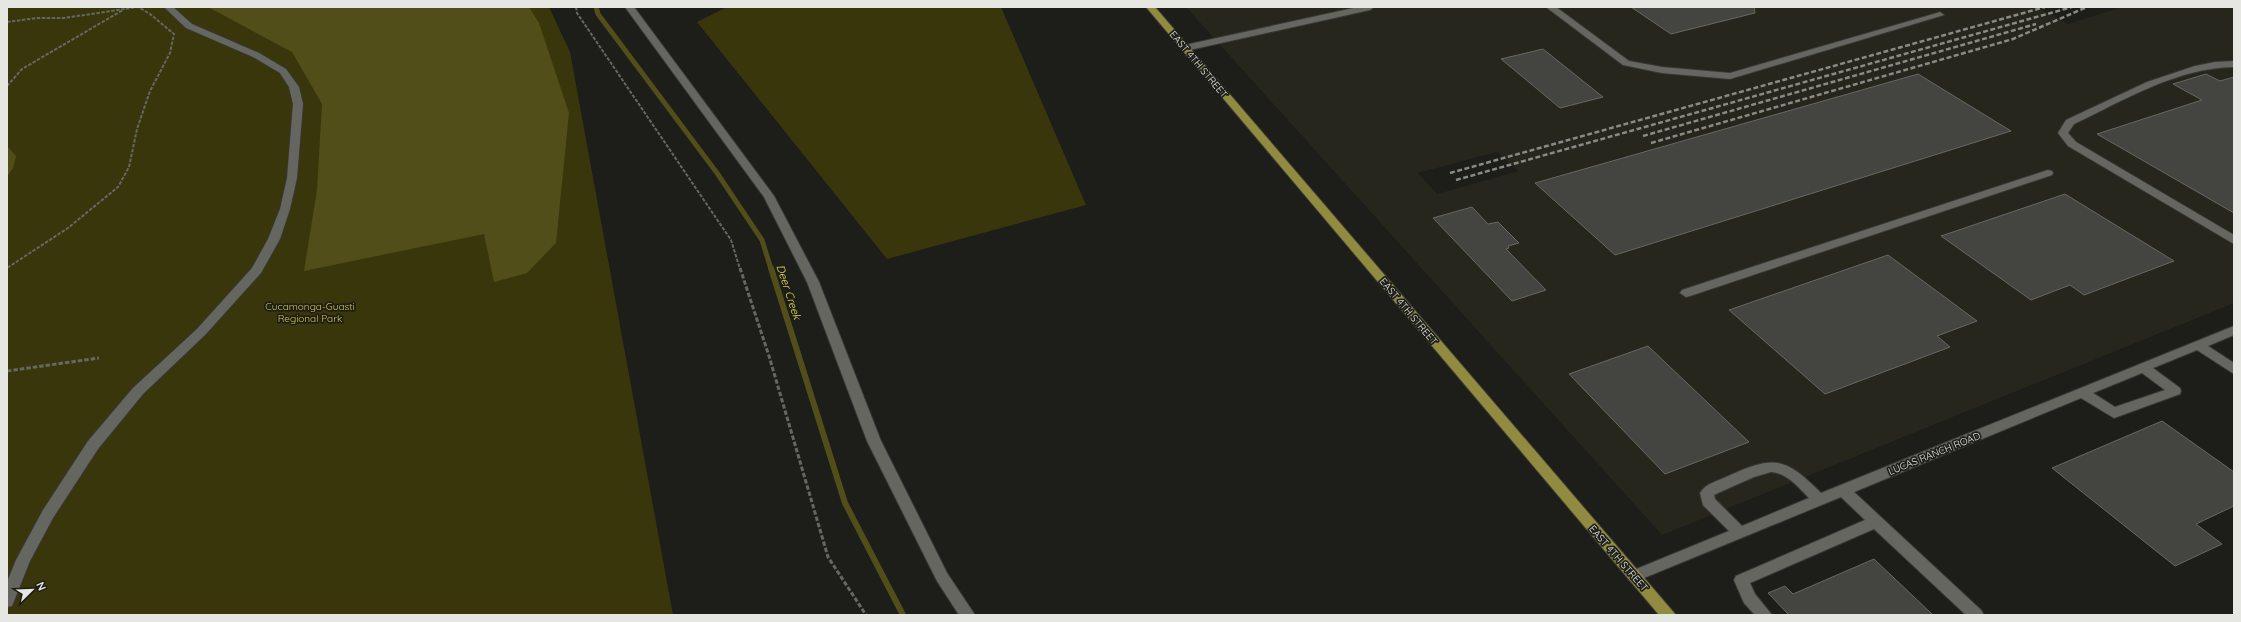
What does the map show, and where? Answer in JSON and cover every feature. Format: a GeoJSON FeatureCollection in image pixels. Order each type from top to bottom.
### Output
{"type":"FeatureCollection","features":[{"type":"Feature","properties":{"kind":"main road","name":"EAST 4TH STREET"},"geometry":{"type":"LineString","coordinates":[[1150,7],[1668,615]]}},
{"type":"Feature","properties":{"kind":"street"},"geometry":{"type":"LineString","coordinates":[[7,601],[23,560],[48,514],[93,444],[138,391],[201,332],[257,270],[274,239],[285,209],[292,178],[298,104],[294,87],[283,71],[256,55],[189,26],[168,7]]}},
{"type":"Feature","properties":{"kind":"street"},"geometry":{"type":"LineString","coordinates":[[629,7],[769,196],[813,282],[874,441],[942,577],[967,615]]}},
{"type":"Feature","properties":{"kind":"street"},"geometry":{"type":"LineString","coordinates":[[1185,48],[1370,7]]}},
{"type":"Feature","properties":{"kind":"street"},"geometry":{"type":"LineString","coordinates":[[1550,7],[1626,63],[1662,70],[1730,76],[1940,15]]}},
{"type":"Feature","properties":{"kind":"street"},"geometry":{"type":"LineString","coordinates":[[2230,238],[2072,144],[2063,133],[2070,122],[2161,81],[2209,64],[2234,64]]}},
{"type":"Feature","properties":{"kind":"street"},"geometry":{"type":"LineString","coordinates":[[1686,293],[2048,173]]}},
{"type":"Feature","properties":{"kind":"street","name":"LUCAS RANCH ROAD"},"geometry":{"type":"LineString","coordinates":[[1634,576],[2234,330]]}},
{"type":"Feature","properties":{"kind":"street"},"geometry":{"type":"LineString","coordinates":[[2198,345],[2234,369]]}},
{"type":"Feature","properties":{"kind":"street"},"geometry":{"type":"LineString","coordinates":[[2082,392],[2114,413],[2175,391],[2143,367]]}},
{"type":"Feature","properties":{"kind":"street"},"geometry":{"type":"LineString","coordinates":[[1739,532],[1708,502],[1707,493],[1713,489],[1772,467],[1786,471],[1796,478],[1819,500]]}},
{"type":"Feature","properties":{"kind":"street"},"geometry":{"type":"LineString","coordinates":[[1842,490],[1976,615]]}},
{"type":"Feature","properties":{"kind":"street"},"geometry":{"type":"LineString","coordinates":[[1764,615],[1749,598],[1741,580],[1876,522]]}},
{"type":"Feature","properties":{"kind":"path"},"geometry":{"type":"LineString","coordinates":[[7,22],[138,7],[150,14],[174,34],[170,53],[150,91],[137,129],[129,167],[118,187],[68,228],[7,268]]}},
{"type":"Feature","properties":{"kind":"path"},"geometry":{"type":"LineString","coordinates":[[576,7],[577,13],[731,240],[769,356],[828,557],[866,615]]}},
{"type":"Feature","properties":{"kind":"path"},"geometry":{"type":"LineString","coordinates":[[7,86],[22,69],[125,9]]}},
{"type":"Feature","properties":{"kind":"path"},"geometry":{"type":"LineString","coordinates":[[7,371],[99,358]]}},
{"type":"Feature","properties":{"kind":"shaded area"},"geometry":{"type":"Polygon","coordinates":[[[208,7],[529,7],[539,23],[569,113],[556,243],[527,273],[494,282],[484,234],[304,271],[317,190],[322,104],[292,52],[208,7]]]}},
{"type":"Feature","properties":{"kind":"shaded area"},"geometry":{"type":"Polygon","coordinates":[[[1186,7],[2038,7],[2068,24],[2122,7],[2234,7],[2234,303],[1662,535],[1186,7]],[[1497,152],[1418,173],[1437,194],[1518,171],[1497,152]]]}},
{"type":"Feature","properties":{"kind":"shaded area"},"geometry":{"type":"Polygon","coordinates":[[[7,146],[16,156],[13,168],[7,177],[7,146]]]}},
{"type":"Feature","properties":{"kind":"green space","name":"Cucamonga-Guasti Regional Park"},"geometry":{"type":"Polygon","coordinates":[[[7,7],[549,7],[570,52],[673,615],[7,615],[7,7]]]}},
{"type":"Feature","properties":{"kind":"green space"},"geometry":{"type":"Polygon","coordinates":[[[727,7],[1001,7],[1086,205],[887,259],[697,22],[727,7]]]}},
{"type":"Feature","properties":{"kind":"building"},"geometry":{"type":"Polygon","coordinates":[[[1631,7],[1754,7],[1755,13],[1671,34],[1631,7]]]}},
{"type":"Feature","properties":{"kind":"building"},"geometry":{"type":"Polygon","coordinates":[[[1543,49],[1603,97],[1560,108],[1501,59],[1543,49]]]}},
{"type":"Feature","properties":{"kind":"building"},"geometry":{"type":"Polygon","coordinates":[[[1918,74],[2011,131],[1615,255],[1535,183],[1918,74]]]}},
{"type":"Feature","properties":{"kind":"building"},"geometry":{"type":"Polygon","coordinates":[[[2206,74],[2220,81],[2234,77],[2234,213],[2097,134],[2202,100],[2173,84],[2206,74]]]}},
{"type":"Feature","properties":{"kind":"building"},"geometry":{"type":"Polygon","coordinates":[[[2065,194],[2174,261],[2084,295],[2070,285],[2031,300],[1941,236],[2065,194]]]}},
{"type":"Feature","properties":{"kind":"building"},"geometry":{"type":"Polygon","coordinates":[[[1472,207],[1488,224],[1498,222],[1519,243],[1508,246],[1509,248],[1506,249],[1546,290],[1512,301],[1433,218],[1472,207]]]}},
{"type":"Feature","properties":{"kind":"building"},"geometry":{"type":"Polygon","coordinates":[[[1888,255],[1977,321],[1937,336],[1950,347],[1825,394],[1729,310],[1888,255]]]}},
{"type":"Feature","properties":{"kind":"building"},"geometry":{"type":"Polygon","coordinates":[[[1648,346],[1749,442],[1665,474],[1569,374],[1648,346]]]}},
{"type":"Feature","properties":{"kind":"building"},"geometry":{"type":"Polygon","coordinates":[[[2162,421],[2234,472],[2234,506],[2196,524],[2222,544],[2175,566],[2052,468],[2162,421]]]}},
{"type":"Feature","properties":{"kind":"building"},"geometry":{"type":"Polygon","coordinates":[[[1874,559],[1933,615],[1789,615],[1768,593],[1785,586],[1793,594],[1874,559]]]}},
{"type":"Feature","properties":{"kind":"waterway","name":"Deer Creek"},"geometry":{"type":"LineString","coordinates":[[596,7],[598,14],[717,173],[762,240],[771,269]]}},
{"type":"Feature","properties":{"kind":"waterway","name":"Deer Creek"},"geometry":{"type":"LineString","coordinates":[[771,268],[845,503],[903,615]]}},
{"type":"Feature","properties":{"kind":"railway"},"geometry":{"type":"LineString","coordinates":[[1450,173],[2045,7]]}},
{"type":"Feature","properties":{"kind":"railway"},"geometry":{"type":"LineString","coordinates":[[1456,180],[2072,7]]}},
{"type":"Feature","properties":{"kind":"railway"},"geometry":{"type":"LineString","coordinates":[[1651,143],[2013,39],[2087,7]]}},
{"type":"Feature","properties":{"kind":"railway"},"geometry":{"type":"LineString","coordinates":[[1643,136],[2036,24]]}}]}
